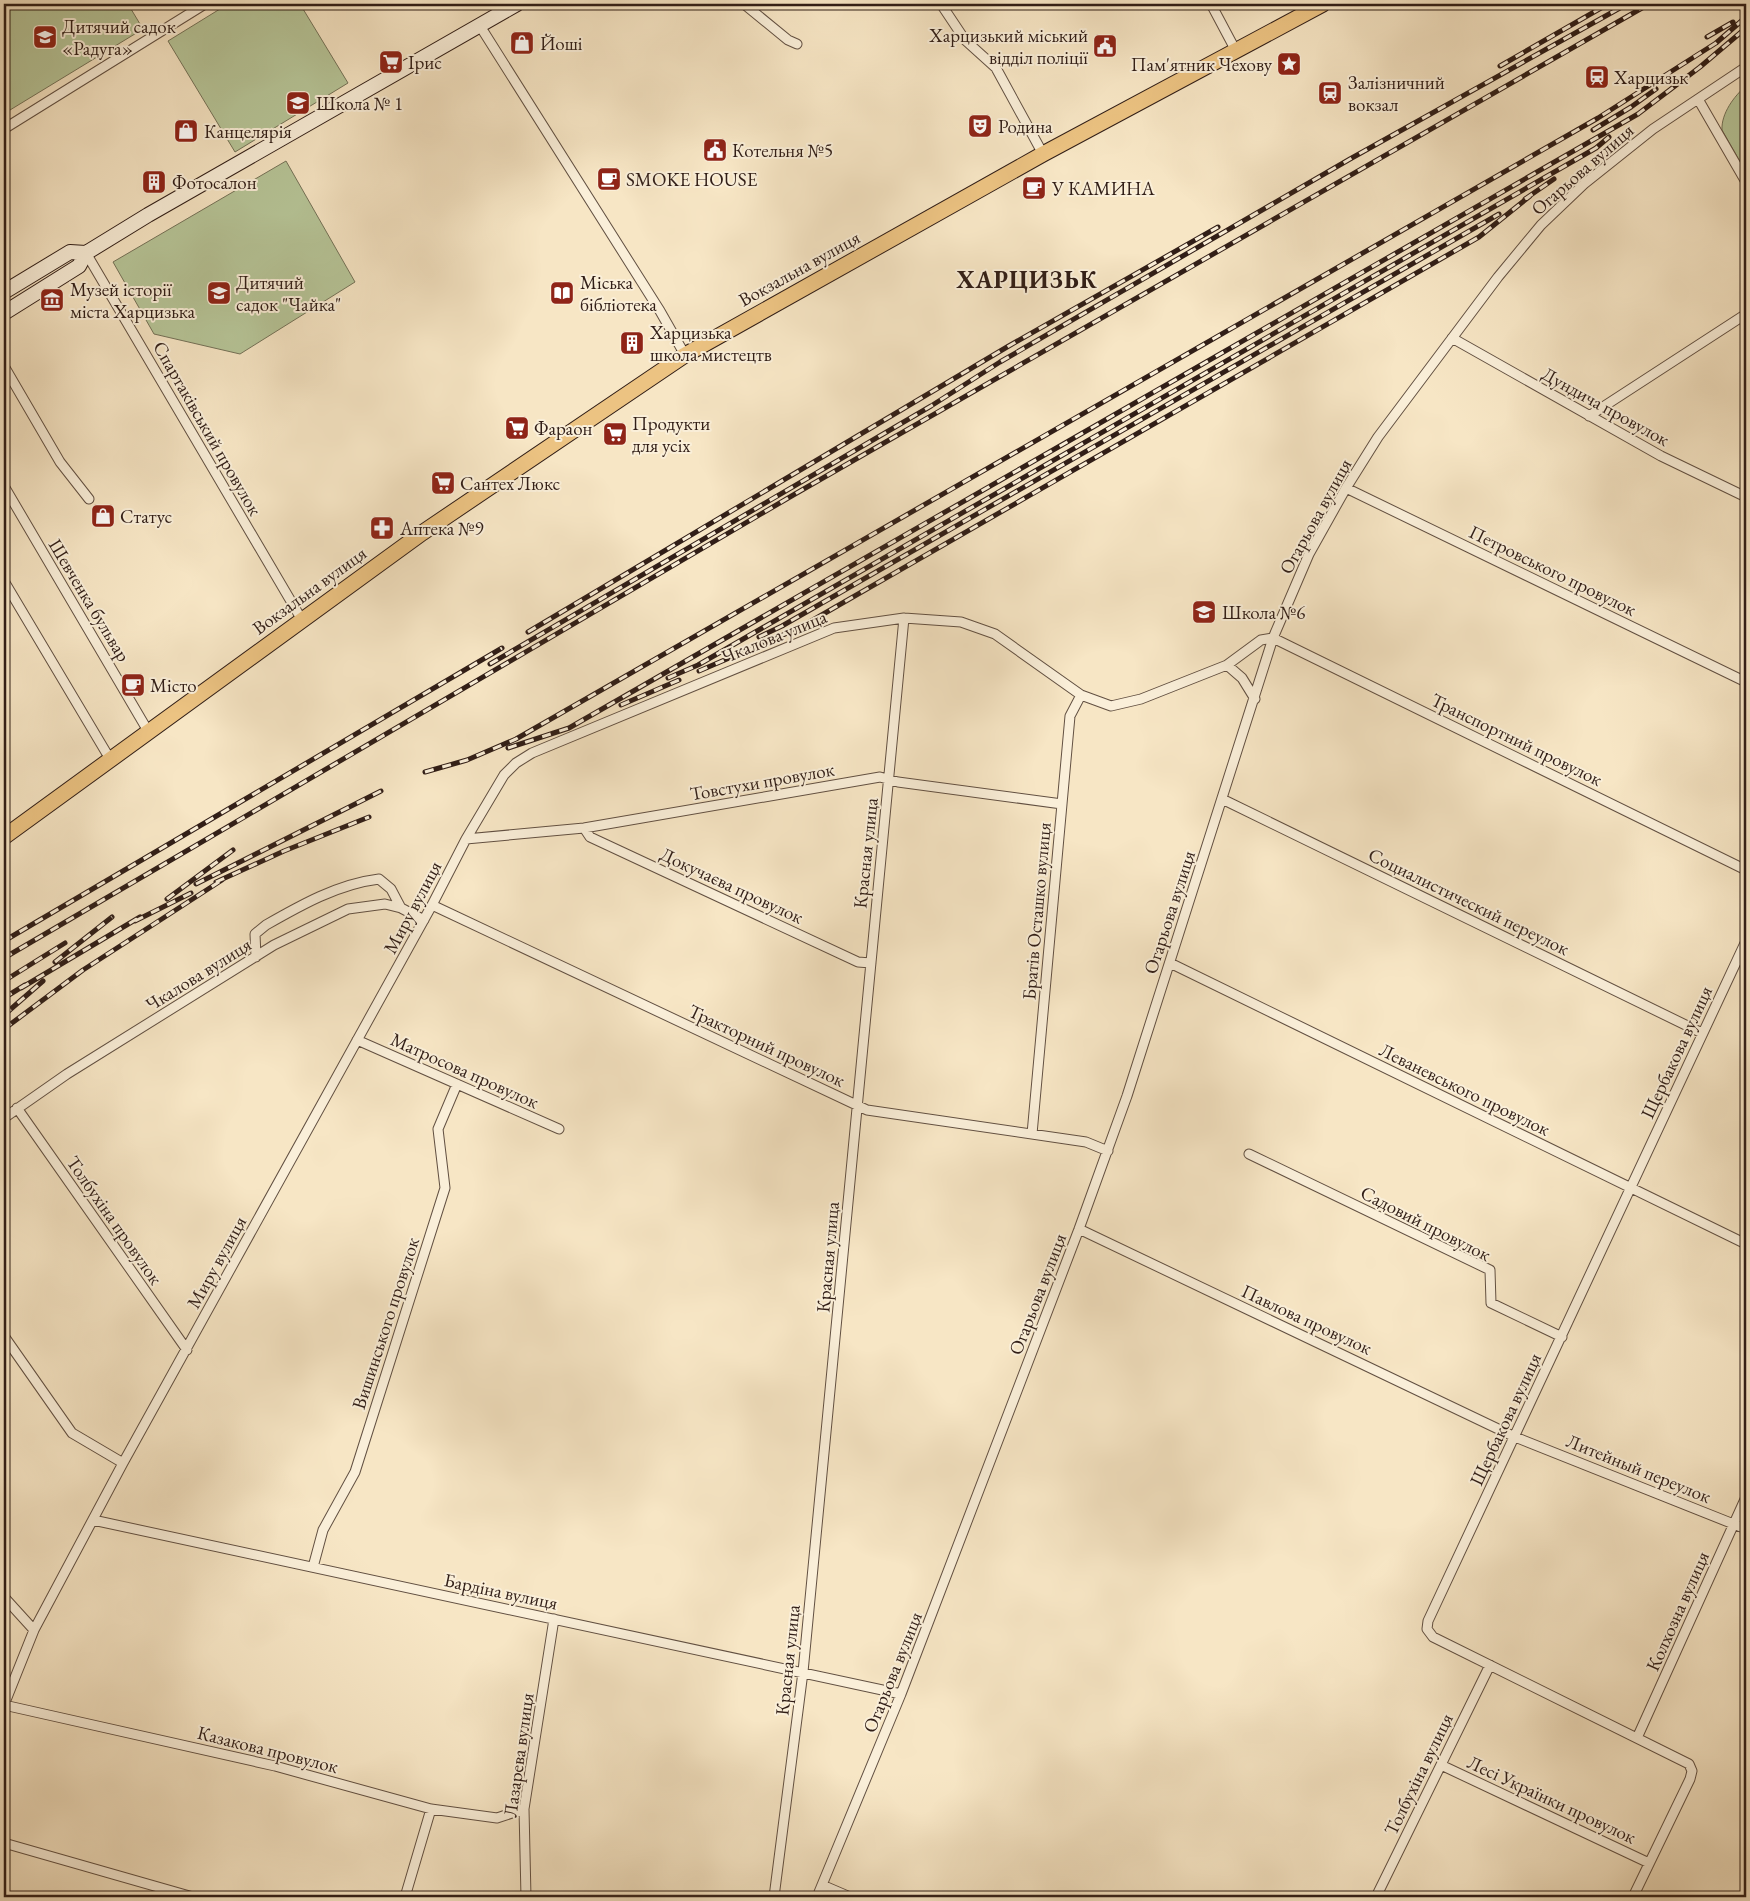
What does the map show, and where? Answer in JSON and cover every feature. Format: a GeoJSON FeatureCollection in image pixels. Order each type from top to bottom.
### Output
{"type":"FeatureCollection","features":[{"type":"Feature","properties":{"kind":"main road"},"geometry":{"type":"LineString","coordinates":[[4,313],[78,266],[86,253],[517,4]]}},
{"type":"Feature","properties":{"kind":"main road","name":"Вокзальна вулиця"},"geometry":{"type":"LineString","coordinates":[[4,837],[422,533],[685,355],[1043,154],[1323,4]]}},
{"type":"Feature","properties":{"kind":"main road"},"geometry":{"type":"LineString","coordinates":[[4,292],[70,252],[86,253]]}},
{"type":"Feature","properties":{"kind":"street"},"geometry":{"type":"LineString","coordinates":[[7,127],[205,4]]}},
{"type":"Feature","properties":{"kind":"street"},"geometry":{"type":"LineString","coordinates":[[744,4],[788,40],[797,44]]}},
{"type":"Feature","properties":{"kind":"street"},"geometry":{"type":"LineString","coordinates":[[941,4],[965,40],[996,68],[1043,154]]}},
{"type":"Feature","properties":{"kind":"street"},"geometry":{"type":"LineString","coordinates":[[1211,4],[1236,51]]}},
{"type":"Feature","properties":{"kind":"street"},"geometry":{"type":"LineString","coordinates":[[480,26],[660,311],[685,355]]}},
{"type":"Feature","properties":{"kind":"street","name":"Огарьова вулиця"},"geometry":{"type":"LineString","coordinates":[[817,1897],[901,1694],[1080,1229],[1108,1151],[1170,963],[1273,638],[1309,554],[1346,488],[1378,438],[1498,277],[1541,225],[1584,184],[1653,128],[1746,67]]}},
{"type":"Feature","properties":{"kind":"street"},"geometry":{"type":"LineString","coordinates":[[1698,98],[1746,182]]}},
{"type":"Feature","properties":{"kind":"street","name":"Спартаківський провулок"},"geometry":{"type":"LineString","coordinates":[[86,253],[302,620]]}},
{"type":"Feature","properties":{"kind":"street"},"geometry":{"type":"LineString","coordinates":[[1589,416],[1746,314]]}},
{"type":"Feature","properties":{"kind":"street","name":"Дундича провулок"},"geometry":{"type":"LineString","coordinates":[[1452,338],[1661,456],[1746,497]]}},
{"type":"Feature","properties":{"kind":"street"},"geometry":{"type":"LineString","coordinates":[[4,366],[60,462],[89,499]]}},
{"type":"Feature","properties":{"kind":"street","name":"Шевченка бульвар"},"geometry":{"type":"LineString","coordinates":[[4,486],[148,731]]}},
{"type":"Feature","properties":{"kind":"street","name":"Петровського провулок"},"geometry":{"type":"LineString","coordinates":[[1346,488],[1746,682]]}},
{"type":"Feature","properties":{"kind":"street"},"geometry":{"type":"LineString","coordinates":[[4,581],[110,759]]}},
{"type":"Feature","properties":{"kind":"street","name":"Чкалова улица"},"geometry":{"type":"LineString","coordinates":[[466,839],[504,775],[516,763],[532,754],[834,628],[904,618],[961,622],[994,634],[1082,695],[1111,706],[1141,699],[1226,664],[1261,640],[1273,638]]}},
{"type":"Feature","properties":{"kind":"street","name":"Красная улица"},"geometry":{"type":"LineString","coordinates":[[774,1897],[803,1672],[904,618]]}},
{"type":"Feature","properties":{"kind":"street","name":"Транспортний провулок"},"geometry":{"type":"LineString","coordinates":[[1273,638],[1746,870]]}},
{"type":"Feature","properties":{"kind":"street"},"geometry":{"type":"LineString","coordinates":[[1226,664],[1242,678],[1255,699]]}},
{"type":"Feature","properties":{"kind":"street","name":"Братів Осташко вулиця"},"geometry":{"type":"LineString","coordinates":[[1032,1134],[1070,716],[1082,695]]}},
{"type":"Feature","properties":{"kind":"street","name":"Товстухи провулок"},"geometry":{"type":"LineString","coordinates":[[466,839],[584,828],[880,776],[889,779],[1062,804]]}},
{"type":"Feature","properties":{"kind":"street","name":"Социалистический переулок"},"geometry":{"type":"LineString","coordinates":[[1222,799],[1702,1033]]}},
{"type":"Feature","properties":{"kind":"street","name":"Докучаєва провулок"},"geometry":{"type":"LineString","coordinates":[[584,828],[590,837],[858,962],[871,963]]}},
{"type":"Feature","properties":{"kind":"street","name":"Миру вулиця"},"geometry":{"type":"LineString","coordinates":[[4,1705],[34,1630],[123,1463],[424,920],[466,839]]}},
{"type":"Feature","properties":{"kind":"street"},"geometry":{"type":"LineString","coordinates":[[256,957],[256,934],[266,925],[310,902],[350,885],[379,879],[391,889],[401,908]]}},
{"type":"Feature","properties":{"kind":"street","name":"Чкалова вулиця"},"geometry":{"type":"LineString","coordinates":[[4,1118],[67,1074],[274,945],[348,909],[385,904],[401,908],[424,920]]}},
{"type":"Feature","properties":{"kind":"street","name":"Тракторний провулок"},"geometry":{"type":"LineString","coordinates":[[432,905],[867,1110],[1086,1142],[1108,1151]]}},
{"type":"Feature","properties":{"kind":"street","name":"Щербакова вулиця"},"geometry":{"type":"LineString","coordinates":[[1649,1863],[1690,1779],[1692,1771],[1689,1764],[1433,1637],[1427,1629],[1428,1620],[1518,1437],[1562,1337],[1746,941]]}},
{"type":"Feature","properties":{"kind":"street","name":"Леваневського провулок"},"geometry":{"type":"LineString","coordinates":[[1170,963],[1746,1244]]}},
{"type":"Feature","properties":{"kind":"street","name":"Матросова провулок"},"geometry":{"type":"LineString","coordinates":[[357,1040],[560,1129]]}},
{"type":"Feature","properties":{"kind":"street","name":"Вишинського провулок"},"geometry":{"type":"LineString","coordinates":[[313,1567],[323,1530],[355,1472],[445,1188],[438,1129],[457,1084]]}},
{"type":"Feature","properties":{"kind":"street","name":"Толбухіна провулок"},"geometry":{"type":"LineString","coordinates":[[18,1108],[186,1350]]}},
{"type":"Feature","properties":{"kind":"street","name":"Садовий провулок"},"geometry":{"type":"LineString","coordinates":[[1249,1154],[1490,1270],[1491,1303],[1562,1337]]}},
{"type":"Feature","properties":{"kind":"street","name":"Павлова провулок"},"geometry":{"type":"LineString","coordinates":[[1080,1229],[1518,1437]]}},
{"type":"Feature","properties":{"kind":"street"},"geometry":{"type":"LineString","coordinates":[[4,1336],[72,1433],[123,1463]]}},
{"type":"Feature","properties":{"kind":"street","name":"Литейный переулок"},"geometry":{"type":"LineString","coordinates":[[1518,1437],[1746,1529]]}},
{"type":"Feature","properties":{"kind":"street","name":"Колхозна вулиця"},"geometry":{"type":"LineString","coordinates":[[1637,1738],[1746,1497]]}},
{"type":"Feature","properties":{"kind":"street","name":"Бардіна вулиця"},"geometry":{"type":"LineString","coordinates":[[93,1520],[901,1694]]}},
{"type":"Feature","properties":{"kind":"street"},"geometry":{"type":"LineString","coordinates":[[4,1597],[34,1630]]}},
{"type":"Feature","properties":{"kind":"street","name":"Лазарева вулиця"},"geometry":{"type":"LineString","coordinates":[[526,1897],[524,1809],[554,1619]]}},
{"type":"Feature","properties":{"kind":"street","name":"Толбухіна вулиця"},"geometry":{"type":"LineString","coordinates":[[1378,1897],[1490,1666]]}},
{"type":"Feature","properties":{"kind":"street","name":"Казакова провулок"},"geometry":{"type":"LineString","coordinates":[[4,1705],[275,1766],[431,1809],[496,1818],[524,1809]]}},
{"type":"Feature","properties":{"kind":"street","name":"Лесі Українки провулок"},"geometry":{"type":"LineString","coordinates":[[1441,1765],[1649,1863]]}},
{"type":"Feature","properties":{"kind":"street"},"geometry":{"type":"LineString","coordinates":[[405,1897],[431,1809]]}},
{"type":"Feature","properties":{"kind":"street"},"geometry":{"type":"LineString","coordinates":[[4,1843],[193,1897]]}},
{"type":"Feature","properties":{"kind":"street"},"geometry":{"type":"LineString","coordinates":[[1633,1897],[1649,1863]]}},
{"type":"Feature","properties":{"kind":"street"},"geometry":{"type":"LineString","coordinates":[[822,1885],[850,1897]]}},
{"type":"Feature","properties":{"kind":"green space"},"geometry":{"type":"Polygon","coordinates":[[[4,4],[128,4],[143,29],[10,110],[4,100],[4,4]]]}},
{"type":"Feature","properties":{"kind":"green space"},"geometry":{"type":"Polygon","coordinates":[[[228,4],[300,4],[348,83],[235,152],[168,41],[228,4]]]}},
{"type":"Feature","properties":{"kind":"green space"},"geometry":{"type":"Polygon","coordinates":[[[1746,86],[1746,172],[1722,130],[1722,124],[1729,106],[1746,86]]]}},
{"type":"Feature","properties":{"kind":"green space"},"geometry":{"type":"Polygon","coordinates":[[[286,161],[355,282],[240,354],[154,334],[113,262],[286,161]]]}},
{"type":"Feature","properties":{"kind":"railway"},"geometry":{"type":"LineString","coordinates":[[1500,66],[1608,4]]}},
{"type":"Feature","properties":{"kind":"railway"},"geometry":{"type":"LineString","coordinates":[[490,664],[931,406],[1000,362],[1350,159],[1627,4]]}},
{"type":"Feature","properties":{"kind":"railway"},"geometry":{"type":"LineString","coordinates":[[4,958],[795,494],[1649,4]]}},
{"type":"Feature","properties":{"kind":"railway"},"geometry":{"type":"LineString","coordinates":[[425,772],[467,760],[516,739],[1598,118],[1716,43],[1746,17]]}},
{"type":"Feature","properties":{"kind":"railway"},"geometry":{"type":"LineString","coordinates":[[1707,37],[1733,22]]}},
{"type":"Feature","properties":{"kind":"railway"},"geometry":{"type":"LineString","coordinates":[[508,748],[569,728],[1638,114],[1700,67],[1746,28]]}},
{"type":"Feature","properties":{"kind":"railway"},"geometry":{"type":"LineString","coordinates":[[1593,130],[1656,89]]}},
{"type":"Feature","properties":{"kind":"railway"},"geometry":{"type":"LineString","coordinates":[[668,678],[698,665],[1596,148],[1609,137]]}},
{"type":"Feature","properties":{"kind":"railway"},"geometry":{"type":"LineString","coordinates":[[1525,199],[1554,179]]}},
{"type":"Feature","properties":{"kind":"railway"},"geometry":{"type":"LineString","coordinates":[[699,671],[799,628],[1479,237],[1530,196]]}},
{"type":"Feature","properties":{"kind":"railway"},"geometry":{"type":"LineString","coordinates":[[759,637],[782,626],[1499,214]]}},
{"type":"Feature","properties":{"kind":"railway"},"geometry":{"type":"LineString","coordinates":[[528,632],[1007,347],[1218,227]]}},
{"type":"Feature","properties":{"kind":"railway"},"geometry":{"type":"LineString","coordinates":[[4,941],[502,648]]}},
{"type":"Feature","properties":{"kind":"railway"},"geometry":{"type":"LineString","coordinates":[[621,705],[679,680]]}},
{"type":"Feature","properties":{"kind":"railway"},"geometry":{"type":"LineString","coordinates":[[196,884],[381,791]]}},
{"type":"Feature","properties":{"kind":"railway"},"geometry":{"type":"LineString","coordinates":[[216,882],[284,851],[369,817]]}},
{"type":"Feature","properties":{"kind":"railway"},"geometry":{"type":"LineString","coordinates":[[167,899],[233,850]]}},
{"type":"Feature","properties":{"kind":"railway"},"geometry":{"type":"LineString","coordinates":[[4,1029],[83,970],[222,880]]}},
{"type":"Feature","properties":{"kind":"railway"},"geometry":{"type":"LineString","coordinates":[[135,921],[191,893]]}},
{"type":"Feature","properties":{"kind":"railway"},"geometry":{"type":"LineString","coordinates":[[55,962],[112,917]]}},
{"type":"Feature","properties":{"kind":"railway"},"geometry":{"type":"LineString","coordinates":[[21,988],[140,917]]}},
{"type":"Feature","properties":{"kind":"railway"},"geometry":{"type":"LineString","coordinates":[[4,981],[65,943]]}},
{"type":"Feature","properties":{"kind":"railway"},"geometry":{"type":"LineString","coordinates":[[4,1015],[43,981]]}},
{"type":"Feature","properties":{"kind":"railway"},"geometry":{"type":"LineString","coordinates":[[4,998],[25,985]]}},
{"type":"Feature","properties":{"kind":"place","name":"Дитячий садок «Радуга»"},"geometry":{"type":"Point","coordinates":[45,37]}},
{"type":"Feature","properties":{"kind":"place","name":"Йоші"},"geometry":{"type":"Point","coordinates":[522,43]}},
{"type":"Feature","properties":{"kind":"place","name":"Харцизький міський відділ поліції"},"geometry":{"type":"Point","coordinates":[1105,46]}},
{"type":"Feature","properties":{"kind":"place","name":"Ірис"},"geometry":{"type":"Point","coordinates":[391,62]}},
{"type":"Feature","properties":{"kind":"place","name":"Пам'ятник Чехову"},"geometry":{"type":"Point","coordinates":[1289,64]}},
{"type":"Feature","properties":{"kind":"place","name":"Харцизьк"},"geometry":{"type":"Point","coordinates":[1597,77]}},
{"type":"Feature","properties":{"kind":"place","name":"Залізничний вокзал"},"geometry":{"type":"Point","coordinates":[1330,93]}},
{"type":"Feature","properties":{"kind":"place","name":"Школа № 1"},"geometry":{"type":"Point","coordinates":[298,103]}},
{"type":"Feature","properties":{"kind":"place","name":"Родина"},"geometry":{"type":"Point","coordinates":[980,126]}},
{"type":"Feature","properties":{"kind":"place","name":"Канцелярія"},"geometry":{"type":"Point","coordinates":[186,131]}},
{"type":"Feature","properties":{"kind":"place","name":"Котельня №5"},"geometry":{"type":"Point","coordinates":[715,150]}},
{"type":"Feature","properties":{"kind":"place","name":"SMOKE HOUSE"},"geometry":{"type":"Point","coordinates":[609,179]}},
{"type":"Feature","properties":{"kind":"place","name":"Фотосалон"},"geometry":{"type":"Point","coordinates":[154,182]}},
{"type":"Feature","properties":{"kind":"place","name":"У КАМИНА"},"geometry":{"type":"Point","coordinates":[1034,188]}},
{"type":"Feature","properties":{"kind":"place","name":"Дитячий садок \"Чайка\""},"geometry":{"type":"Point","coordinates":[219,293]}},
{"type":"Feature","properties":{"kind":"place","name":"Міська бібліотека"},"geometry":{"type":"Point","coordinates":[562,293]}},
{"type":"Feature","properties":{"kind":"place","name":"Музей історії міста Харцизька"},"geometry":{"type":"Point","coordinates":[52,300]}},
{"type":"Feature","properties":{"kind":"place","name":"Харцизька школа мистецтв"},"geometry":{"type":"Point","coordinates":[632,343]}},
{"type":"Feature","properties":{"kind":"place","name":"Фараон"},"geometry":{"type":"Point","coordinates":[517,428]}},
{"type":"Feature","properties":{"kind":"place","name":"Продукти для усіх"},"geometry":{"type":"Point","coordinates":[615,434]}},
{"type":"Feature","properties":{"kind":"place","name":"Сантех Люкс"},"geometry":{"type":"Point","coordinates":[443,483]}},
{"type":"Feature","properties":{"kind":"place","name":"Статус"},"geometry":{"type":"Point","coordinates":[103,516]}},
{"type":"Feature","properties":{"kind":"place","name":"Аптека №9"},"geometry":{"type":"Point","coordinates":[382,528]}},
{"type":"Feature","properties":{"kind":"place","name":"Школа №6"},"geometry":{"type":"Point","coordinates":[1204,612]}},
{"type":"Feature","properties":{"kind":"place","name":"Місто"},"geometry":{"type":"Point","coordinates":[133,685]}},
{"type":"Feature","properties":{"kind":"district","name":"ХАРЦИЗЬК"},"geometry":{"type":"Point","coordinates":[1027,280]}}]}
